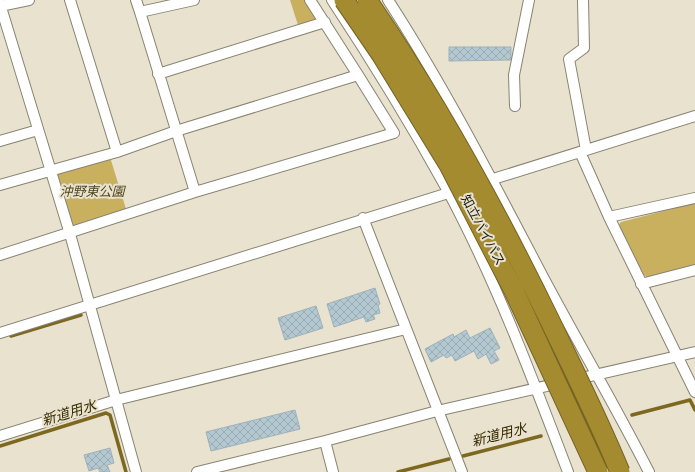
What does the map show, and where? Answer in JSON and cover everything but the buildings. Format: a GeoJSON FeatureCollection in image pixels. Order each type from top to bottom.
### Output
{"type":"FeatureCollection","features":[{"type":"Feature","properties":{"kind":"highway","name":"知立バイパス"},"geometry":{"type":"LineString","coordinates":[[344,0],[381,54],[449,165],[514,291],[598,472]]}},
{"type":"Feature","properties":{"kind":"highway","name":"知立バイパス"},"geometry":{"type":"LineString","coordinates":[[367,0],[398,45],[449,129],[498,217],[568,358],[620,472]]}},
{"type":"Feature","properties":{"kind":"street"},"geometry":{"type":"LineString","coordinates":[[30,0],[0,6],[70,234],[136,472]]}},
{"type":"Feature","properties":{"kind":"street"},"geometry":{"type":"LineString","coordinates":[[70,0],[117,152]]}},
{"type":"Feature","properties":{"kind":"street"},"geometry":{"type":"LineString","coordinates":[[136,0],[195,192]]}},
{"type":"Feature","properties":{"kind":"street"},"geometry":{"type":"LineString","coordinates":[[140,12],[194,0]]}},
{"type":"Feature","properties":{"kind":"street"},"geometry":{"type":"LineString","coordinates":[[0,255],[70,234],[195,192],[394,133],[310,0]]}},
{"type":"Feature","properties":{"kind":"street"},"geometry":{"type":"LineString","coordinates":[[332,0],[377,67],[448,192],[490,278],[536,388],[568,472]]}},
{"type":"Feature","properties":{"kind":"street"},"geometry":{"type":"LineString","coordinates":[[388,0],[462,124],[596,376],[625,424],[649,472]]}},
{"type":"Feature","properties":{"kind":"street"},"geometry":{"type":"LineString","coordinates":[[514,106],[514,75],[528,0]]}},
{"type":"Feature","properties":{"kind":"street"},"geometry":{"type":"LineString","coordinates":[[583,0],[584,48],[569,59],[583,151],[609,218],[695,392]]}},
{"type":"Feature","properties":{"kind":"street"},"geometry":{"type":"LineString","coordinates":[[158,74],[325,22]]}},
{"type":"Feature","properties":{"kind":"street"},"geometry":{"type":"LineString","coordinates":[[0,185],[117,152],[176,131],[358,75]]}},
{"type":"Feature","properties":{"kind":"street"},"geometry":{"type":"LineString","coordinates":[[0,333],[363,218],[695,116]]}},
{"type":"Feature","properties":{"kind":"street"},"geometry":{"type":"LineString","coordinates":[[0,141],[38,130]]}},
{"type":"Feature","properties":{"kind":"street"},"geometry":{"type":"LineString","coordinates":[[609,218],[695,198]]}},
{"type":"Feature","properties":{"kind":"street"},"geometry":{"type":"LineString","coordinates":[[363,218],[462,472]]}},
{"type":"Feature","properties":{"kind":"street"},"geometry":{"type":"LineString","coordinates":[[641,284],[695,270]]}},
{"type":"Feature","properties":{"kind":"street"},"geometry":{"type":"LineString","coordinates":[[0,436],[116,400],[406,329]]}},
{"type":"Feature","properties":{"kind":"street"},"geometry":{"type":"LineString","coordinates":[[197,472],[325,441],[437,411],[596,376],[695,352]]}},
{"type":"Feature","properties":{"kind":"street"},"geometry":{"type":"LineString","coordinates":[[325,441],[333,472]]}},
{"type":"Feature","properties":{"kind":"green space"},"geometry":{"type":"Polygon","coordinates":[[[290,0],[305,0],[317,19],[298,25],[290,0]]]}},
{"type":"Feature","properties":{"kind":"green space","name":"沖野東公園"},"geometry":{"type":"Polygon","coordinates":[[[110,157],[126,209],[71,227],[54,172],[110,157]]]}},
{"type":"Feature","properties":{"kind":"green space"},"geometry":{"type":"Polygon","coordinates":[[[695,203],[695,265],[647,277],[641,273],[618,226],[621,222],[695,203]]]}},
{"type":"Feature","properties":{"kind":"waterway"},"geometry":{"type":"LineString","coordinates":[[11,336],[81,315]]}},
{"type":"Feature","properties":{"kind":"waterway","name":"新道用水"},"geometry":{"type":"LineString","coordinates":[[632,415],[690,400],[695,410]]}},
{"type":"Feature","properties":{"kind":"waterway","name":"新道用水"},"geometry":{"type":"LineString","coordinates":[[0,446],[106,413],[110,415],[126,472]]}},
{"type":"Feature","properties":{"kind":"waterway","name":"新道用水"},"geometry":{"type":"LineString","coordinates":[[463,456],[541,436]]}},
{"type":"Feature","properties":{"kind":"waterway","name":"新道用水"},"geometry":{"type":"LineString","coordinates":[[398,472],[449,459]]}}]}
